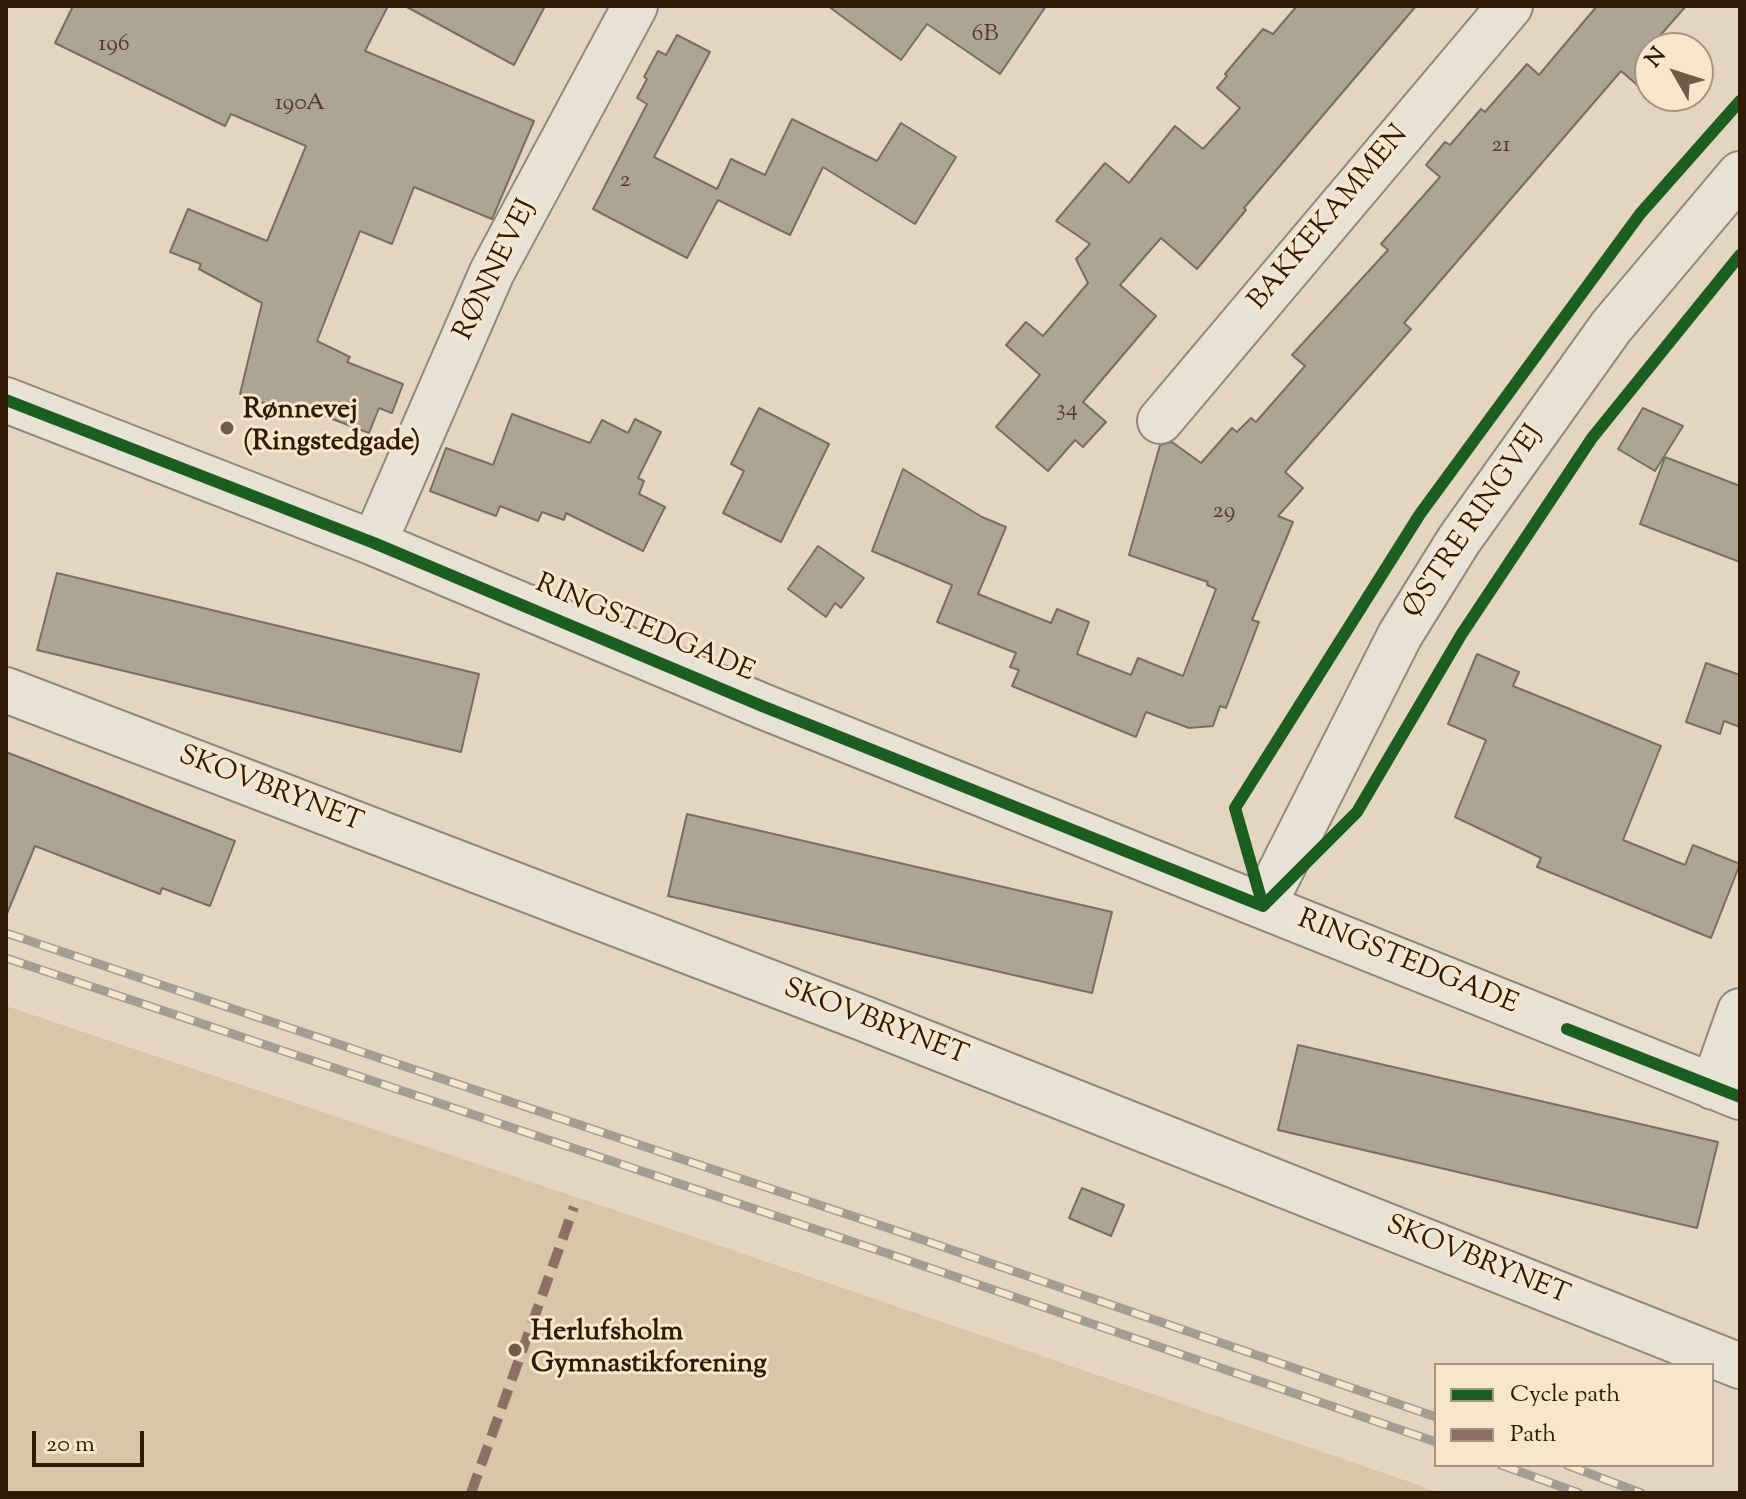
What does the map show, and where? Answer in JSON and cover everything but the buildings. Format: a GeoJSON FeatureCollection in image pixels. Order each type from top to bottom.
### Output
{"type":"FeatureCollection","features":[{"type":"Feature","properties":{"kind":"street","name":"RØNNEVEJ"},"geometry":{"type":"LineString","coordinates":[[374,543],[492,272],[635,6]]}},
{"type":"Feature","properties":{"kind":"street","name":"BAKKEKAMMEN"},"geometry":{"type":"LineString","coordinates":[[1160,421],[1499,10]]}},
{"type":"Feature","properties":{"kind":"street","name":"ØSTRE RINGVEJ"},"geometry":{"type":"LineString","coordinates":[[1263,906],[1400,635],[1459,540],[1611,327],[1740,174]]}},
{"type":"Feature","properties":{"kind":"street","name":"RINGSTEDGADE"},"geometry":{"type":"LineString","coordinates":[[6,400],[374,543],[750,700],[1726,1092]]}},
{"type":"Feature","properties":{"kind":"street","name":"SKOVBRYNET"},"geometry":{"type":"LineString","coordinates":[[6,690],[865,1019],[1740,1366]]}},
{"type":"Feature","properties":{"kind":"street"},"geometry":{"type":"LineString","coordinates":[[1726,1092],[1740,1011]]}},
{"type":"Feature","properties":{"kind":"shaded area","name":"Herlufsholm Gymnastikforening"},"geometry":{"type":"Polygon","coordinates":[[[6,1006],[606,1207],[1442,1493],[6,1493],[6,1006]]]}},
{"type":"Feature","properties":{"kind":"railway"},"geometry":{"type":"LineString","coordinates":[[6,933],[903,1233],[1434,1416]]}},
{"type":"Feature","properties":{"kind":"railway"},"geometry":{"type":"LineString","coordinates":[[6,958],[895,1256],[1434,1441]]}},
{"type":"Feature","properties":{"kind":"railway"},"geometry":{"type":"LineString","coordinates":[[1507,1467],[1579,1493]]}},
{"type":"Feature","properties":{"kind":"railway"},"geometry":{"type":"LineString","coordinates":[[1572,1467],[1641,1493]]}},
{"type":"Feature","properties":{"kind":"marked path"},"geometry":{"type":"LineString","coordinates":[[471,1493],[574,1207]]}},
{"type":"Feature","properties":{"kind":"cycle path"},"geometry":{"type":"LineString","coordinates":[[1263,906],[1235,808],[1420,514],[1640,214],[1740,101]]}},
{"type":"Feature","properties":{"kind":"cycle path"},"geometry":{"type":"LineString","coordinates":[[1263,906],[1357,812],[1461,635],[1592,438],[1740,255]]}},
{"type":"Feature","properties":{"kind":"cycle path"},"geometry":{"type":"LineString","coordinates":[[6,400],[374,543],[762,706],[1263,906]]}},
{"type":"Feature","properties":{"kind":"cycle path"},"geometry":{"type":"LineString","coordinates":[[1567,1029],[1740,1097]]}},
{"type":"Feature","properties":{"kind":"place","name":"Rønnevej (Ringstedgade)"},"geometry":{"type":"Point","coordinates":[227,428]}},
{"type":"Feature","properties":{"kind":"place","name":"Herlufsholm Gymnastikforening"},"geometry":{"type":"Point","coordinates":[515,1350]}}]}
